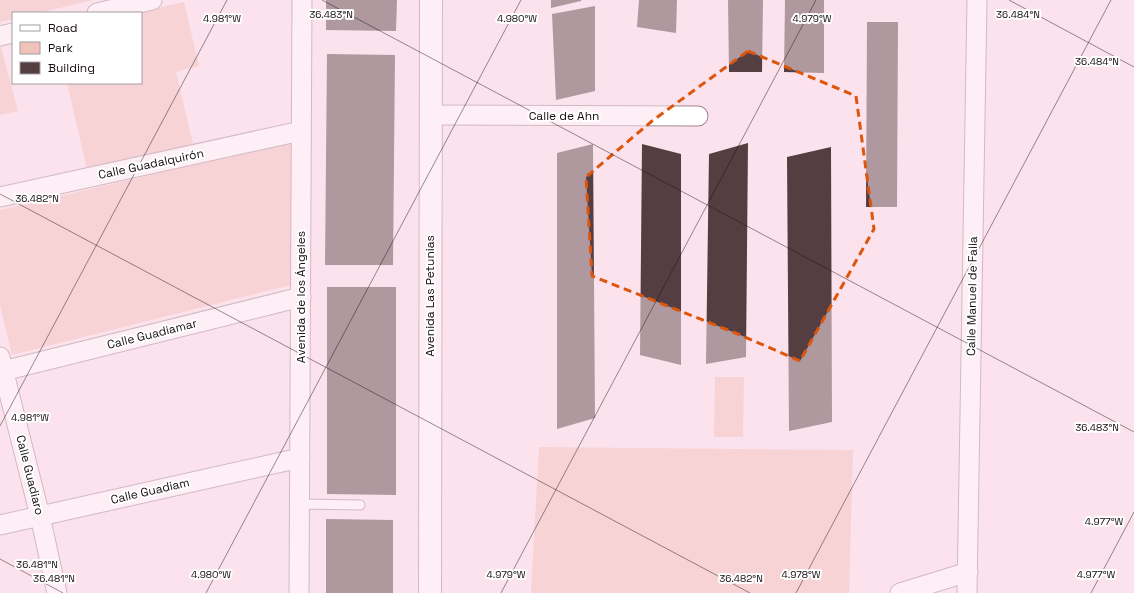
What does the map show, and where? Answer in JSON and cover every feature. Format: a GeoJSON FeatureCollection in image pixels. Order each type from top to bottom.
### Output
{"type":"FeatureCollection","features":[{"type":"Feature","properties":{"kind":"street"},"geometry":{"type":"LineString","coordinates":[[101,12],[152,0]]}},
{"type":"Feature","properties":{"kind":"street","name":"Avenida de los Ángeles"},"geometry":{"type":"LineString","coordinates":[[299,593],[302,0]]}},
{"type":"Feature","properties":{"kind":"street","name":"Avenida Las Petunias"},"geometry":{"type":"LineString","coordinates":[[430,593],[431,0]]}},
{"type":"Feature","properties":{"kind":"street","name":"Calle Manuel de Falla"},"geometry":{"type":"LineString","coordinates":[[968,593],[977,0]]}},
{"type":"Feature","properties":{"kind":"street"},"geometry":{"type":"LineString","coordinates":[[0,36],[12,33]]}},
{"type":"Feature","properties":{"kind":"street","name":"Calle de Ahn"},"geometry":{"type":"LineString","coordinates":[[430,115],[698,116]]}},
{"type":"Feature","properties":{"kind":"street","name":"Calle Guadalquirón"},"geometry":{"type":"LineString","coordinates":[[0,197],[301,131]]}},
{"type":"Feature","properties":{"kind":"street","name":"Calle Guadiamar"},"geometry":{"type":"LineString","coordinates":[[2,364],[300,297]]}},
{"type":"Feature","properties":{"kind":"street","name":"Calle Guadiaro"},"geometry":{"type":"LineString","coordinates":[[2,364],[40,516],[56,593]]}},
{"type":"Feature","properties":{"kind":"street","name":"Calle Guadiam"},"geometry":{"type":"LineString","coordinates":[[0,525],[300,458]]}},
{"type":"Feature","properties":{"kind":"street"},"geometry":{"type":"LineString","coordinates":[[900,593],[968,572]]}},
{"type":"Feature","properties":{"kind":"lane"},"geometry":{"type":"LineString","coordinates":[[300,504],[360,505]]}},
{"type":"Feature","properties":{"kind":"highlighted area"},"geometry":{"type":"Polygon","coordinates":[[[748,51],[856,96],[874,229],[800,361],[738,334],[592,276],[586,177],[652,121],[748,51]]]}},
{"type":"Feature","properties":{"kind":"green space"},"geometry":{"type":"Polygon","coordinates":[[[0,0],[93,0],[43,12],[12,12],[12,19],[0,22],[0,0]]]}},
{"type":"Feature","properties":{"kind":"green space"},"geometry":{"type":"Polygon","coordinates":[[[184,2],[199,66],[176,72],[193,144],[87,169],[67,84],[142,84],[142,12],[140,12],[184,2]]]}},
{"type":"Feature","properties":{"kind":"green space"},"geometry":{"type":"Polygon","coordinates":[[[0,43],[18,111],[0,115],[0,43]]]}},
{"type":"Feature","properties":{"kind":"green space"},"geometry":{"type":"Polygon","coordinates":[[[291,142],[291,285],[12,355],[0,305],[0,210],[291,142]]]}},
{"type":"Feature","properties":{"kind":"green space"},"geometry":{"type":"Polygon","coordinates":[[[715,377],[744,377],[743,437],[714,437],[715,377]]]}},
{"type":"Feature","properties":{"kind":"green space"},"geometry":{"type":"Polygon","coordinates":[[[539,447],[853,450],[849,593],[531,593],[539,447]]]}},
{"type":"Feature","properties":{"kind":"building"},"geometry":{"type":"Polygon","coordinates":[[[326,0],[397,0],[396,31],[326,30],[326,0]]]}},
{"type":"Feature","properties":{"kind":"building"},"geometry":{"type":"Polygon","coordinates":[[[551,0],[581,0],[581,1],[551,8],[551,0]]]}},
{"type":"Feature","properties":{"kind":"building"},"geometry":{"type":"Polygon","coordinates":[[[639,0],[677,0],[676,33],[637,27],[639,0]]]}},
{"type":"Feature","properties":{"kind":"building"},"geometry":{"type":"Polygon","coordinates":[[[728,0],[763,0],[762,72],[729,72],[728,0]]]}},
{"type":"Feature","properties":{"kind":"building"},"geometry":{"type":"Polygon","coordinates":[[[785,0],[824,0],[824,73],[784,72],[785,0]]]}},
{"type":"Feature","properties":{"kind":"building"},"geometry":{"type":"Polygon","coordinates":[[[595,6],[595,91],[556,100],[552,14],[595,6]]]}},
{"type":"Feature","properties":{"kind":"building"},"geometry":{"type":"Polygon","coordinates":[[[867,22],[898,22],[897,207],[866,207],[867,22]]]}},
{"type":"Feature","properties":{"kind":"building"},"geometry":{"type":"Polygon","coordinates":[[[327,54],[395,55],[393,265],[325,265],[327,54]]]}},
{"type":"Feature","properties":{"kind":"building"},"geometry":{"type":"Polygon","coordinates":[[[748,143],[746,357],[706,364],[709,154],[748,143]]]}},
{"type":"Feature","properties":{"kind":"building"},"geometry":{"type":"Polygon","coordinates":[[[593,144],[595,418],[557,429],[557,153],[593,144]]]}},
{"type":"Feature","properties":{"kind":"building"},"geometry":{"type":"Polygon","coordinates":[[[642,144],[681,154],[681,365],[640,355],[642,144]]]}},
{"type":"Feature","properties":{"kind":"building"},"geometry":{"type":"Polygon","coordinates":[[[831,147],[832,422],[789,431],[787,157],[831,147]]]}},
{"type":"Feature","properties":{"kind":"building"},"geometry":{"type":"Polygon","coordinates":[[[327,287],[396,287],[396,495],[327,494],[327,287]]]}},
{"type":"Feature","properties":{"kind":"building"},"geometry":{"type":"Polygon","coordinates":[[[326,519],[393,520],[393,593],[326,593],[326,519]]]}}]}
